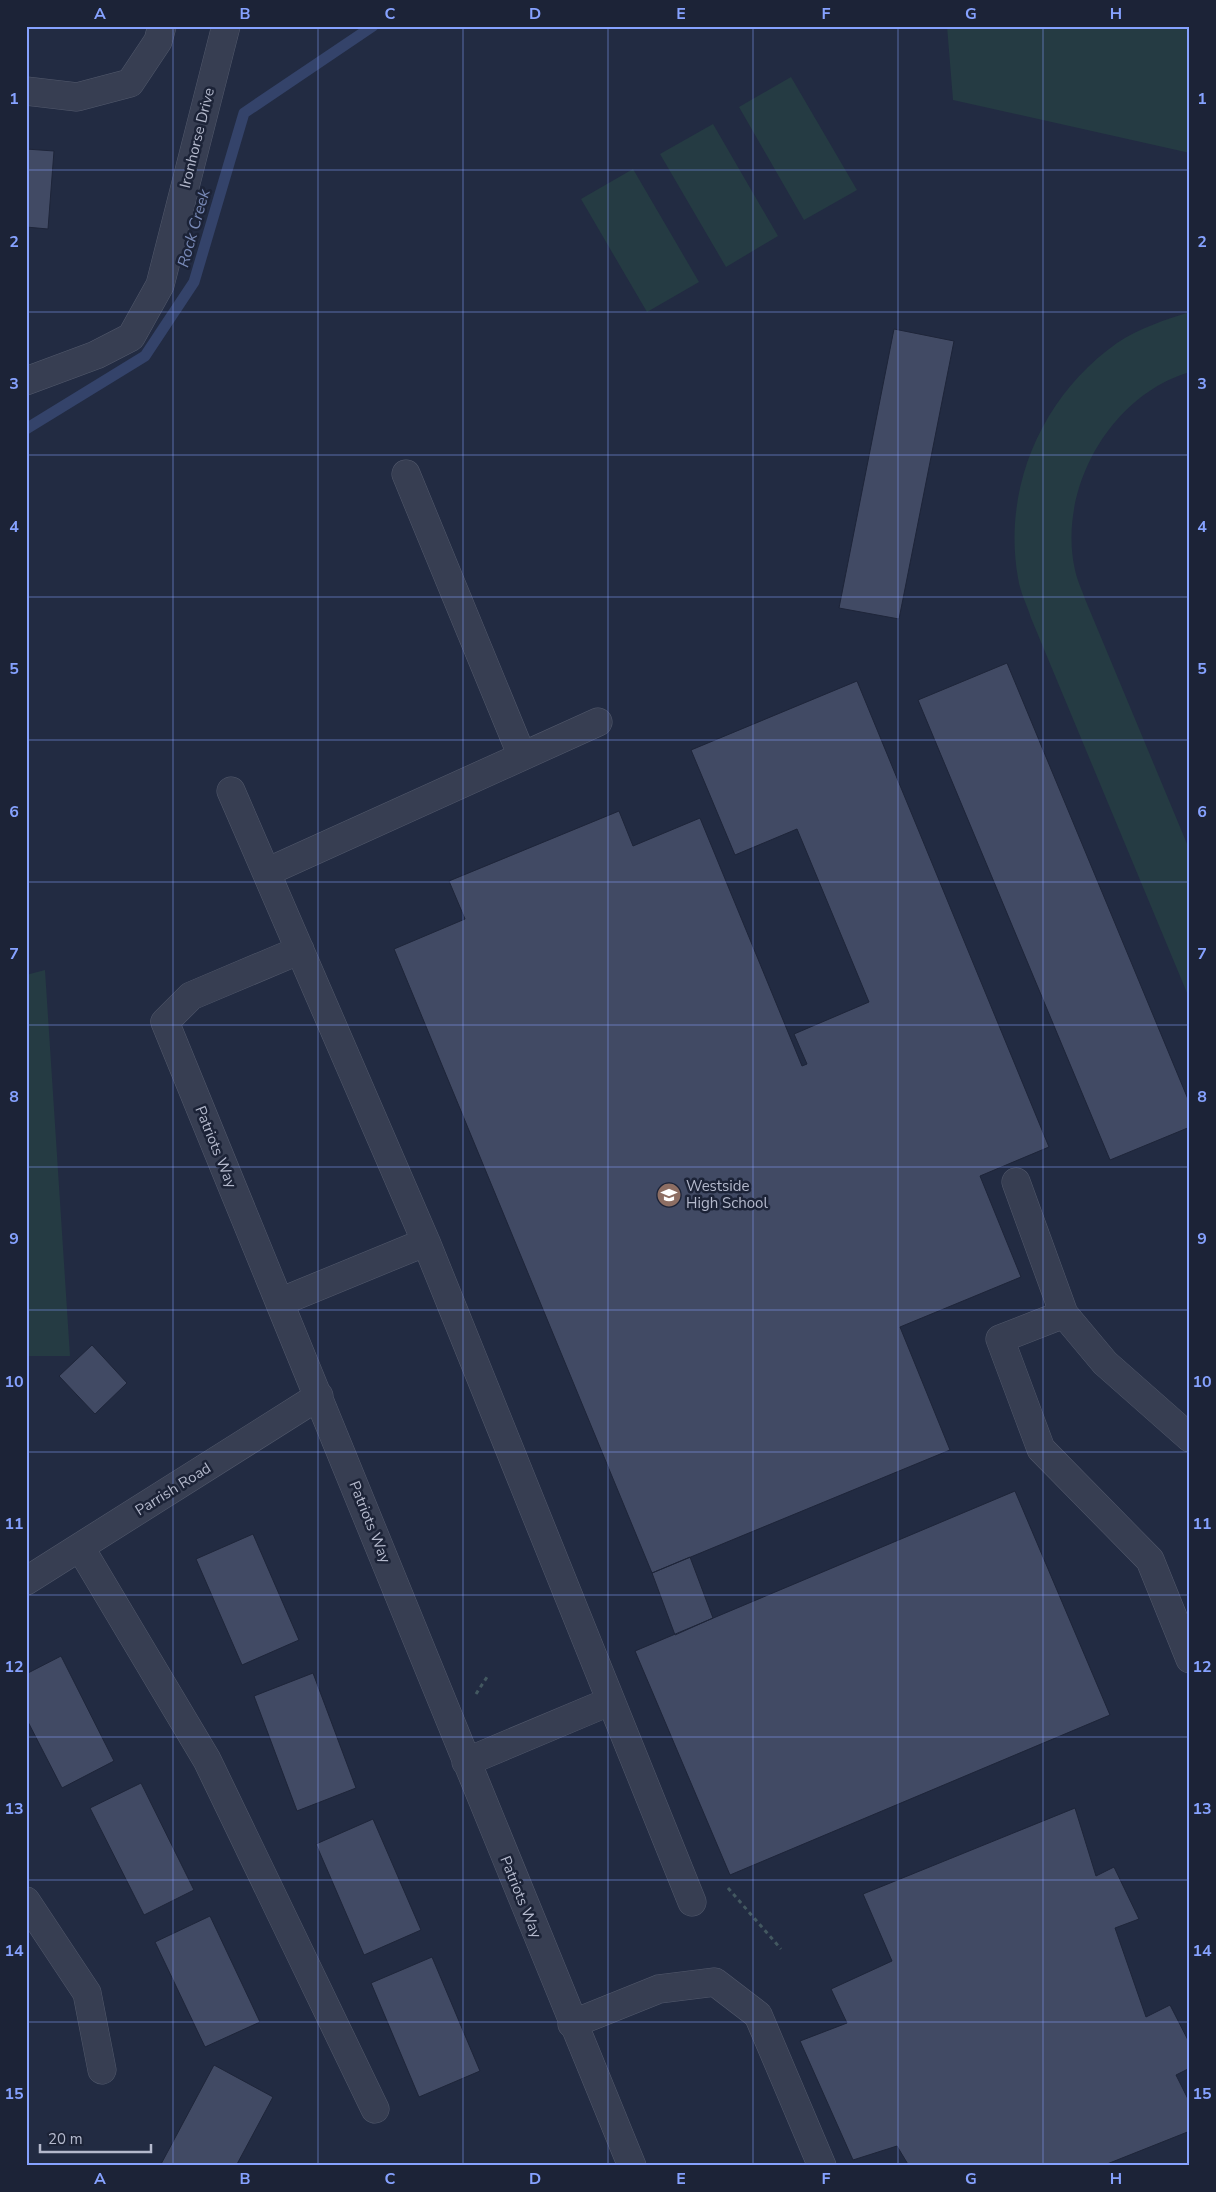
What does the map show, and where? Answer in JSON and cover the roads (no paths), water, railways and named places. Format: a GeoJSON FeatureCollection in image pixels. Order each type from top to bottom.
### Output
{"type":"FeatureCollection","features":[{"type":"Feature","properties":{"kind":"street"},"geometry":{"type":"LineString","coordinates":[[26,91],[77,97],[130,83],[158,41],[162,26]]}},
{"type":"Feature","properties":{"kind":"street","name":"Ironhorse Drive"},"geometry":{"type":"LineString","coordinates":[[26,381],[96,355],[131,337],[160,285],[226,26]]}},
{"type":"Feature","properties":{"kind":"street"},"geometry":{"type":"LineString","coordinates":[[406,474],[522,756]]}},
{"type":"Feature","properties":{"kind":"street"},"geometry":{"type":"LineString","coordinates":[[267,872],[598,722]]}},
{"type":"Feature","properties":{"kind":"street"},"geometry":{"type":"LineString","coordinates":[[231,791],[426,1242],[692,1902]]}},
{"type":"Feature","properties":{"kind":"street","name":"Patriots Way"},"geometry":{"type":"LineString","coordinates":[[300,950],[191,996],[165,1022],[319,1396],[572,2024],[632,2166]]}},
{"type":"Feature","properties":{"kind":"street"},"geometry":{"type":"LineString","coordinates":[[1016,1182],[1064,1314],[1105,1363],[1190,1438]]}},
{"type":"Feature","properties":{"kind":"street"},"geometry":{"type":"LineString","coordinates":[[280,1302],[426,1242]]}},
{"type":"Feature","properties":{"kind":"street"},"geometry":{"type":"LineString","coordinates":[[1064,1314],[1000,1339],[1003,1348],[1041,1449],[1150,1560],[1190,1659]]}},
{"type":"Feature","properties":{"kind":"street","name":"Parrish Road"},"geometry":{"type":"LineString","coordinates":[[26,1581],[319,1396]]}},
{"type":"Feature","properties":{"kind":"street"},"geometry":{"type":"LineString","coordinates":[[80,1547],[207,1760],[375,2109]]}},
{"type":"Feature","properties":{"kind":"street"},"geometry":{"type":"LineString","coordinates":[[466,1762],[612,1700]]}},
{"type":"Feature","properties":{"kind":"street"},"geometry":{"type":"LineString","coordinates":[[26,1901],[87,1993],[102,2070]]}},
{"type":"Feature","properties":{"kind":"street"},"geometry":{"type":"LineString","coordinates":[[572,2024],[659,1989],[715,1982],[758,2015],[822,2166]]}},
{"type":"Feature","properties":{"kind":"waterway","name":"Rock Creek"},"geometry":{"type":"LineString","coordinates":[[26,429],[145,356],[194,282],[244,113],[373,26]]}},
{"type":"Feature","properties":{"kind":"place","name":"Westside High School"},"geometry":{"type":"Point","coordinates":[669,1195]}}]}
